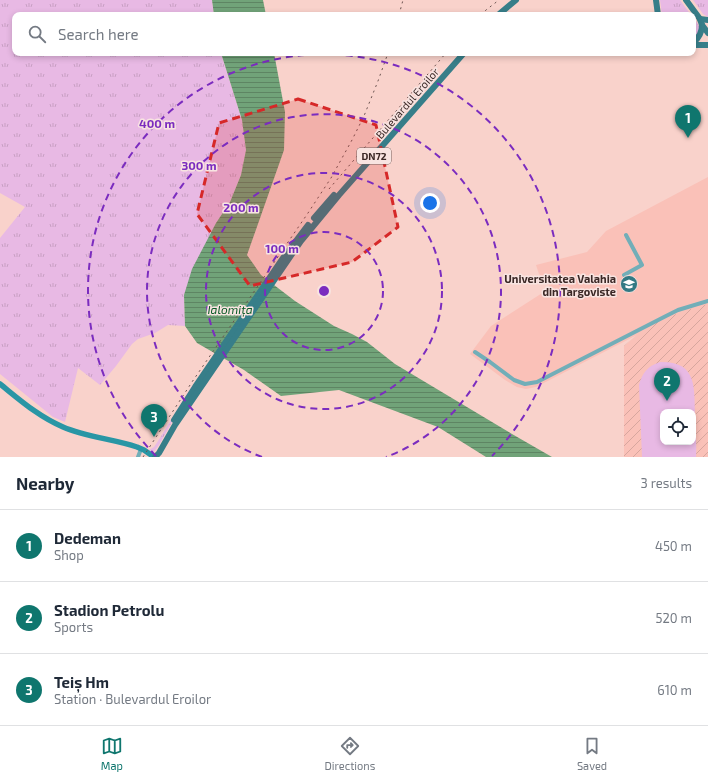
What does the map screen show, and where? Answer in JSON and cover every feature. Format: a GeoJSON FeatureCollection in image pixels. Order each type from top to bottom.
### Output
{"type":"FeatureCollection","features":[{"type":"Feature","properties":{"kind":"main road"},"geometry":{"type":"LineString","coordinates":[[496,12],[510,0]]}},
{"type":"Feature","properties":{"kind":"main road"},"geometry":{"type":"LineString","coordinates":[[502,12],[516,0]]}},
{"type":"Feature","properties":{"kind":"main road"},"geometry":{"type":"LineString","coordinates":[[656,0],[658,12]]}},
{"type":"Feature","properties":{"kind":"main road"},"geometry":{"type":"LineString","coordinates":[[686,0],[695,12]]}},
{"type":"Feature","properties":{"kind":"main road"},"geometry":{"type":"LineString","coordinates":[[696,14],[708,34]]}},
{"type":"Feature","properties":{"kind":"main road"},"geometry":{"type":"LineString","coordinates":[[702,22],[708,20]]}},
{"type":"Feature","properties":{"kind":"main road"},"geometry":{"type":"LineString","coordinates":[[696,40],[702,32],[702,22]]}},
{"type":"Feature","properties":{"kind":"main road"},"geometry":{"type":"LineString","coordinates":[[696,44],[708,45]]}},
{"type":"Feature","properties":{"kind":"main road","name":"Bulevardul Eroilor"},"geometry":{"type":"LineString","coordinates":[[154,457],[160,443],[298,238],[455,56]]}},
{"type":"Feature","properties":{"kind":"main road","name":"Bulevardul Eroilor"},"geometry":{"type":"LineString","coordinates":[[285,259],[461,56]]}},
{"type":"Feature","properties":{"kind":"main road"},"geometry":{"type":"LineString","coordinates":[[0,384],[37,413],[62,427],[130,445],[141,449],[154,457]]}},
{"type":"Feature","properties":{"kind":"street"},"geometry":{"type":"LineString","coordinates":[[624,275],[642,265],[626,235]]}},
{"type":"Feature","properties":{"kind":"street"},"geometry":{"type":"LineString","coordinates":[[475,352],[514,380],[525,384],[537,382],[678,310],[708,301]]}},
{"type":"Feature","properties":{"kind":"street"},"geometry":{"type":"LineString","coordinates":[[138,457],[141,449]]}},
{"type":"Feature","properties":{"kind":"highlighted area"},"geometry":{"type":"Polygon","coordinates":[[[298,99],[376,125],[398,227],[352,262],[250,286],[197,214],[219,123],[298,99]]]}},
{"type":"Feature","properties":{"kind":"shaded area","name":"Universitatea Valahia din Targoviste"},"geometry":{"type":"Polygon","coordinates":[[[708,177],[708,306],[672,317],[536,387],[526,389],[517,387],[470,354],[491,326],[550,288],[548,281],[539,274],[536,265],[587,252],[606,231],[708,177]]]}},
{"type":"Feature","properties":{"kind":"shaded area"},"geometry":{"type":"Polygon","coordinates":[[[708,304],[708,457],[624,457],[624,346],[641,331],[661,320],[708,304]]]}},
{"type":"Feature","properties":{"kind":"green space"},"geometry":{"type":"Polygon","coordinates":[[[0,0],[212,0],[214,12],[12,12],[12,56],[222,56],[242,120],[246,150],[241,175],[230,202],[216,223],[184,295],[185,326],[168,325],[155,333],[138,339],[132,344],[100,385],[78,368],[65,422],[53,417],[0,374],[0,238],[25,207],[0,193],[0,0]]]}},
{"type":"Feature","properties":{"kind":"green space"},"geometry":{"type":"Polygon","coordinates":[[[660,0],[680,0],[689,12],[662,12],[660,0]]]}},
{"type":"Feature","properties":{"kind":"green space"},"geometry":{"type":"Polygon","coordinates":[[[693,0],[708,0],[708,17],[703,14],[693,0]]]}},
{"type":"Feature","properties":{"kind":"green space"},"geometry":{"type":"Polygon","coordinates":[[[696,21],[699,26],[696,36],[696,21]]]}},
{"type":"Feature","properties":{"kind":"green space"},"geometry":{"type":"Polygon","coordinates":[[[660,362],[672,363],[681,366],[688,371],[694,387],[695,409],[660,409],[660,445],[696,445],[696,457],[642,457],[639,385],[646,370],[660,362]]]}},
{"type":"Feature","properties":{"kind":"green space"},"geometry":{"type":"Polygon","coordinates":[[[192,386],[153,453],[149,450],[154,447],[192,386]]]}},
{"type":"Feature","properties":{"kind":"water"},"geometry":{"type":"Polygon","coordinates":[[[212,0],[263,0],[265,12],[214,12],[212,0]]]}},
{"type":"Feature","properties":{"kind":"water","name":"Ialomița"},"geometry":{"type":"Polygon","coordinates":[[[222,56],[275,56],[285,112],[284,150],[247,255],[261,275],[295,301],[334,326],[367,342],[395,364],[552,457],[486,457],[438,427],[339,390],[281,396],[244,370],[197,343],[185,326],[184,295],[192,269],[216,223],[230,202],[241,175],[246,150],[242,120],[222,56]]]}},
{"type":"Feature","properties":{"kind":"railway"},"geometry":{"type":"LineString","coordinates":[[400,12],[403,0]]}},
{"type":"Feature","properties":{"kind":"railway"},"geometry":{"type":"LineString","coordinates":[[484,12],[499,0]]}},
{"type":"Feature","properties":{"kind":"railway"},"geometry":{"type":"LineString","coordinates":[[143,457],[192,382],[331,178],[364,116],[387,56]]}},
{"type":"Feature","properties":{"kind":"railway"},"geometry":{"type":"LineString","coordinates":[[329,189],[443,56]]}},
{"type":"Feature","properties":{"kind":"place","name":"Dedeman"},"geometry":{"type":"Point","coordinates":[688,138]}},
{"type":"Feature","properties":{"kind":"place","name":"Universitatea Valahia din Targoviste"},"geometry":{"type":"Point","coordinates":[629,284]}},
{"type":"Feature","properties":{"kind":"place","name":"Stadion Petrolu"},"geometry":{"type":"Point","coordinates":[667,401]}},
{"type":"Feature","properties":{"kind":"place","name":"Teiș Hm"},"geometry":{"type":"Point","coordinates":[154,437]}}]}
